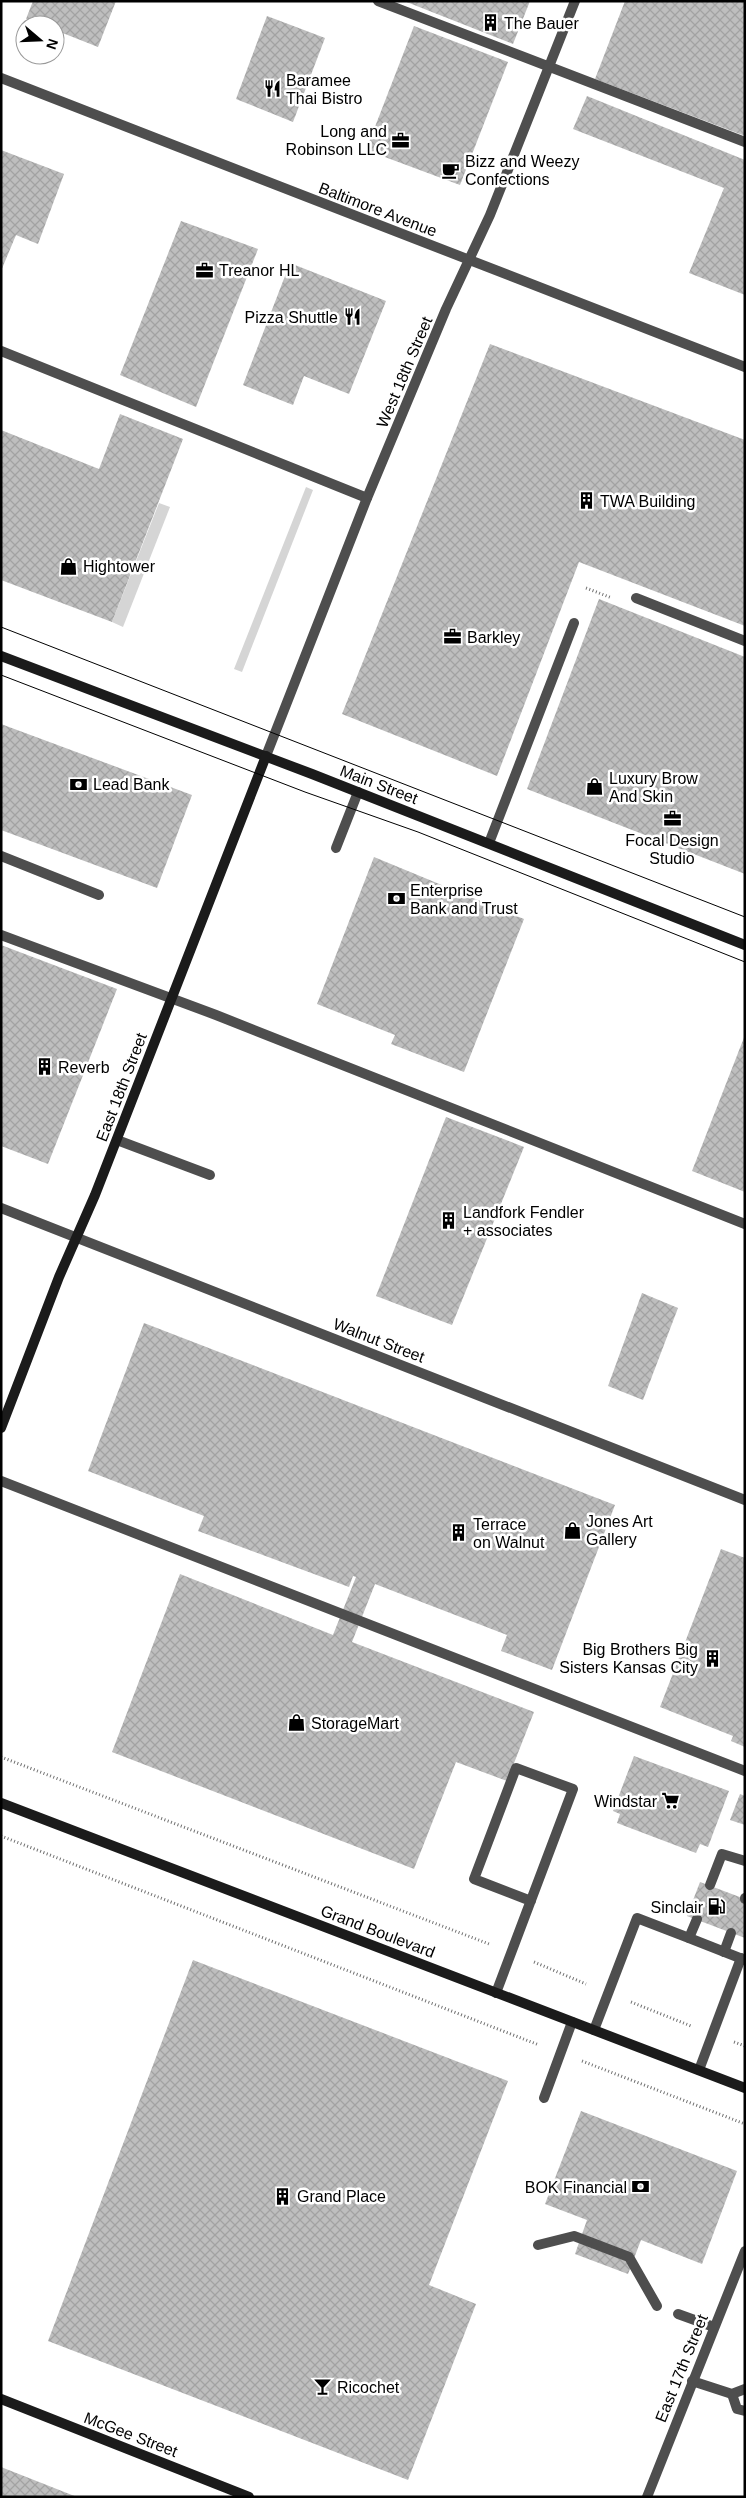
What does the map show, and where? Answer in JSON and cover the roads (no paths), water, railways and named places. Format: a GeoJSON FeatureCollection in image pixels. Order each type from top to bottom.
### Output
{"type":"FeatureCollection","features":[{"type":"Feature","properties":{"kind":"main road","name":"Main Street"},"geometry":{"type":"LineString","coordinates":[[1,656],[266,756],[745,945]]}},
{"type":"Feature","properties":{"kind":"main road","name":"East 18th Street"},"geometry":{"type":"LineString","coordinates":[[1,1428],[117,1140],[266,756]]}},
{"type":"Feature","properties":{"kind":"main road","name":"Grand Boulevard"},"geometry":{"type":"LineString","coordinates":[[1,1803],[745,2088]]}},
{"type":"Feature","properties":{"kind":"main road","name":"McGee Street"},"geometry":{"type":"LineString","coordinates":[[1,2399],[249,2497]]}},
{"type":"Feature","properties":{"kind":"street"},"geometry":{"type":"LineString","coordinates":[[378,1],[745,142]]}},
{"type":"Feature","properties":{"kind":"street","name":"West 18th Street"},"geometry":{"type":"LineString","coordinates":[[266,756],[367,498],[490,215],[575,1]]}},
{"type":"Feature","properties":{"kind":"street","name":"Baltimore Avenue"},"geometry":{"type":"LineString","coordinates":[[1,78],[745,367]]}},
{"type":"Feature","properties":{"kind":"street"},"geometry":{"type":"LineString","coordinates":[[1,351],[367,498]]}},
{"type":"Feature","properties":{"kind":"street"},"geometry":{"type":"LineString","coordinates":[[636,598],[745,641]]}},
{"type":"Feature","properties":{"kind":"street"},"geometry":{"type":"LineString","coordinates":[[489,843],[574,623]]}},
{"type":"Feature","properties":{"kind":"street"},"geometry":{"type":"LineString","coordinates":[[336,848],[358,792]]}},
{"type":"Feature","properties":{"kind":"street"},"geometry":{"type":"LineString","coordinates":[[1,856],[99,895]]}},
{"type":"Feature","properties":{"kind":"street"},"geometry":{"type":"LineString","coordinates":[[1,935],[216,1015],[745,1224]]}},
{"type":"Feature","properties":{"kind":"street"},"geometry":{"type":"LineString","coordinates":[[117,1140],[210,1175]]}},
{"type":"Feature","properties":{"kind":"street","name":"Walnut Street"},"geometry":{"type":"LineString","coordinates":[[1,1208],[745,1500]]}},
{"type":"Feature","properties":{"kind":"street"},"geometry":{"type":"LineString","coordinates":[[1,1480],[745,1771]]}},
{"type":"Feature","properties":{"kind":"street"},"geometry":{"type":"LineString","coordinates":[[496,1992],[512,1953],[573,1789],[516,1768],[474,1879],[531,1901]]}},
{"type":"Feature","properties":{"kind":"street"},"geometry":{"type":"LineString","coordinates":[[710,1885],[722,1854],[745,1862]]}},
{"type":"Feature","properties":{"kind":"street"},"geometry":{"type":"LineString","coordinates":[[594,2030],[637,1918],[743,1959],[699,2070]]}},
{"type":"Feature","properties":{"kind":"street"},"geometry":{"type":"LineString","coordinates":[[689,1938],[697,1919]]}},
{"type":"Feature","properties":{"kind":"street"},"geometry":{"type":"LineString","coordinates":[[724,1952],[732,1933]]}},
{"type":"Feature","properties":{"kind":"street"},"geometry":{"type":"LineString","coordinates":[[544,2098],[572,2022]]}},
{"type":"Feature","properties":{"kind":"street"},"geometry":{"type":"LineString","coordinates":[[538,2245],[574,2236],[629,2257],[657,2306]]}},
{"type":"Feature","properties":{"kind":"street","name":"East 17th Street"},"geometry":{"type":"LineString","coordinates":[[647,2497],[745,2251]]}},
{"type":"Feature","properties":{"kind":"street"},"geometry":{"type":"LineString","coordinates":[[678,2314],[714,2327]]}},
{"type":"Feature","properties":{"kind":"street"},"geometry":{"type":"LineString","coordinates":[[692,2381],[732,2394],[745,2389]]}},
{"type":"Feature","properties":{"kind":"street"},"geometry":{"type":"LineString","coordinates":[[732,2394],[737,2409],[745,2411]]}},
{"type":"Feature","properties":{"kind":"tram line"},"geometry":{"type":"LineString","coordinates":[[1,627],[745,917]]}},
{"type":"Feature","properties":{"kind":"tram line"},"geometry":{"type":"LineString","coordinates":[[1,675],[305,792],[418,832],[745,962]]}},
{"type":"Feature","properties":{"kind":"place","name":"The Bauer"},"geometry":{"type":"Point","coordinates":[490,23]}},
{"type":"Feature","properties":{"kind":"place","name":"Baramee Thai Bistro"},"geometry":{"type":"Point","coordinates":[272,89]}},
{"type":"Feature","properties":{"kind":"place","name":"Long and Robinson LLC"},"geometry":{"type":"Point","coordinates":[401,140]}},
{"type":"Feature","properties":{"kind":"place","name":"Bizz and Weezy Confections"},"geometry":{"type":"Point","coordinates":[451,170]}},
{"type":"Feature","properties":{"kind":"place","name":"Treanor HL"},"geometry":{"type":"Point","coordinates":[205,270]}},
{"type":"Feature","properties":{"kind":"place","name":"Pizza Shuttle"},"geometry":{"type":"Point","coordinates":[352,317]}},
{"type":"Feature","properties":{"kind":"place","name":"TWA Building"},"geometry":{"type":"Point","coordinates":[586,501]}},
{"type":"Feature","properties":{"kind":"place","name":"Hightower"},"geometry":{"type":"Point","coordinates":[69,566]}},
{"type":"Feature","properties":{"kind":"place","name":"Barkley"},"geometry":{"type":"Point","coordinates":[453,637]}},
{"type":"Feature","properties":{"kind":"place","name":"Lead Bank"},"geometry":{"type":"Point","coordinates":[79,784]}},
{"type":"Feature","properties":{"kind":"place","name":"Luxury Brow And Skin"},"geometry":{"type":"Point","coordinates":[595,787]}},
{"type":"Feature","properties":{"kind":"place","name":"Focal Design Studio"},"geometry":{"type":"Point","coordinates":[672,818]}},
{"type":"Feature","properties":{"kind":"place","name":"Enterprise Bank and Trust"},"geometry":{"type":"Point","coordinates":[396,899]}},
{"type":"Feature","properties":{"kind":"place","name":"Reverb"},"geometry":{"type":"Point","coordinates":[44,1067]}},
{"type":"Feature","properties":{"kind":"place","name":"Landfork Fendler + associates"},"geometry":{"type":"Point","coordinates":[449,1221]}},
{"type":"Feature","properties":{"kind":"place","name":"Jones Art Gallery"},"geometry":{"type":"Point","coordinates":[572,1530]}},
{"type":"Feature","properties":{"kind":"place","name":"Terrace on Walnut"},"geometry":{"type":"Point","coordinates":[459,1533]}},
{"type":"Feature","properties":{"kind":"place","name":"Big Brothers Big Sisters Kansas City"},"geometry":{"type":"Point","coordinates":[712,1658]}},
{"type":"Feature","properties":{"kind":"place","name":"StorageMart"},"geometry":{"type":"Point","coordinates":[297,1723]}},
{"type":"Feature","properties":{"kind":"place","name":"Windstar"},"geometry":{"type":"Point","coordinates":[671,1801]}},
{"type":"Feature","properties":{"kind":"place","name":"Sinclair"},"geometry":{"type":"Point","coordinates":[717,1907]}},
{"type":"Feature","properties":{"kind":"place","name":"BOK Financial"},"geometry":{"type":"Point","coordinates":[641,2187]}},
{"type":"Feature","properties":{"kind":"place","name":"Grand Place"},"geometry":{"type":"Point","coordinates":[283,2196]}},
{"type":"Feature","properties":{"kind":"place","name":"Ricochet"},"geometry":{"type":"Point","coordinates":[323,2387]}}]}
